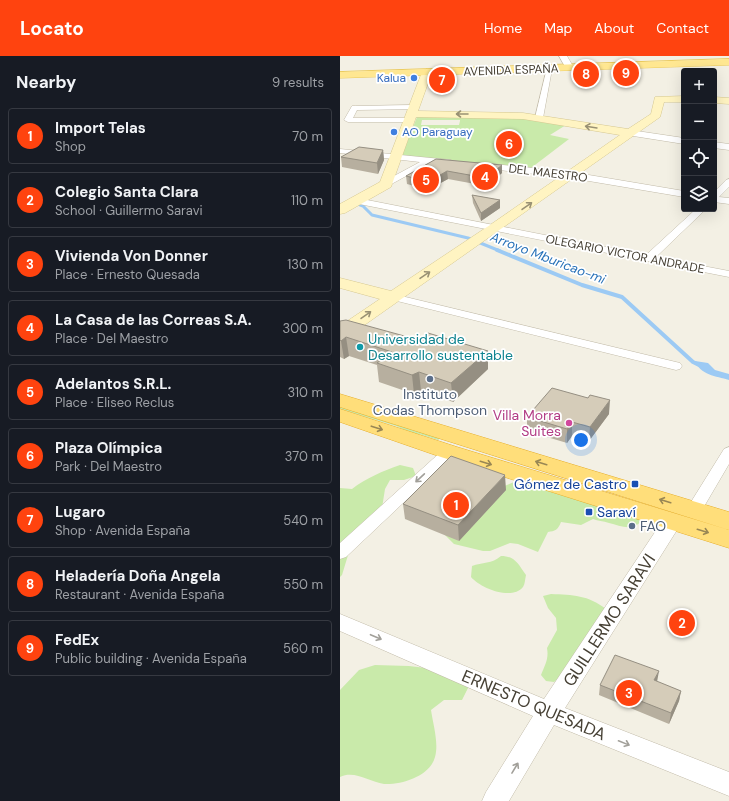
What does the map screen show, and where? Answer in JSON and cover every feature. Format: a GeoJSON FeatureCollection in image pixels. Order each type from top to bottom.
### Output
{"type":"FeatureCollection","features":[{"type":"Feature","properties":{"kind":"highway"},"geometry":{"type":"LineString","coordinates":[[340,400],[729,521]]}},
{"type":"Feature","properties":{"kind":"highway"},"geometry":{"type":"LineString","coordinates":[[340,416],[449,452],[729,539]]}},
{"type":"Feature","properties":{"kind":"main road","name":"AVENIDA ESPAÑA"},"geometry":{"type":"LineString","coordinates":[[340,75],[729,62]]}},
{"type":"Feature","properties":{"kind":"main road"},"geometry":{"type":"LineString","coordinates":[[340,210],[386,184],[395,158],[414,114],[426,72]]}},
{"type":"Feature","properties":{"kind":"main road"},"geometry":{"type":"LineString","coordinates":[[340,334],[656,115],[659,99],[681,99]]}},
{"type":"Feature","properties":{"kind":"main road"},"geometry":{"type":"LineString","coordinates":[[717,100],[729,100]]}},
{"type":"Feature","properties":{"kind":"main road"},"geometry":{"type":"LineString","coordinates":[[414,114],[512,115],[630,133]]}},
{"type":"Feature","properties":{"kind":"main road"},"geometry":{"type":"LineString","coordinates":[[340,283],[392,297]]}},
{"type":"Feature","properties":{"kind":"street"},"geometry":{"type":"LineString","coordinates":[[563,56],[570,68]]}},
{"type":"Feature","properties":{"kind":"street"},"geometry":{"type":"LineString","coordinates":[[539,118],[549,69]]}},
{"type":"Feature","properties":{"kind":"street"},"geometry":{"type":"LineString","coordinates":[[357,108],[414,114],[348,120],[354,109],[357,108]]}},
{"type":"Feature","properties":{"kind":"street"},"geometry":{"type":"LineString","coordinates":[[630,133],[681,141]]}},
{"type":"Feature","properties":{"kind":"street"},"geometry":{"type":"LineString","coordinates":[[717,145],[729,147]]}},
{"type":"Feature","properties":{"kind":"street"},"geometry":{"type":"LineString","coordinates":[[340,151],[459,164]]}},
{"type":"Feature","properties":{"kind":"street"},"geometry":{"type":"LineString","coordinates":[[386,184],[428,161]]}},
{"type":"Feature","properties":{"kind":"street","name":"DEL MAESTRO"},"geometry":{"type":"LineString","coordinates":[[474,165],[571,175],[681,193]]}},
{"type":"Feature","properties":{"kind":"street"},"geometry":{"type":"LineString","coordinates":[[717,195],[729,182]]}},
{"type":"Feature","properties":{"kind":"street","name":"OLEGARIO VICTOR ANDRADE"},"geometry":{"type":"LineString","coordinates":[[359,199],[376,204],[729,274]]}},
{"type":"Feature","properties":{"kind":"street"},"geometry":{"type":"LineString","coordinates":[[717,199],[729,202]]}},
{"type":"Feature","properties":{"kind":"street"},"geometry":{"type":"LineString","coordinates":[[649,258],[698,212]]}},
{"type":"Feature","properties":{"kind":"street"},"geometry":{"type":"LineString","coordinates":[[392,297],[676,366]]}},
{"type":"Feature","properties":{"kind":"street"},"geometry":{"type":"LineString","coordinates":[[340,553],[449,452]]}},
{"type":"Feature","properties":{"kind":"street"},"geometry":{"type":"LineString","coordinates":[[694,510],[729,452]]}},
{"type":"Feature","properties":{"kind":"street","name":"GUILLERMO SARAVI"},"geometry":{"type":"LineString","coordinates":[[495,801],[549,712],[672,522]]}},
{"type":"Feature","properties":{"kind":"street","name":"ERNESTO QUESADA"},"geometry":{"type":"LineString","coordinates":[[340,622],[549,712],[729,784]]}},
{"type":"Feature","properties":{"kind":"green space"},"geometry":{"type":"Polygon","coordinates":[[[417,117],[511,117],[566,125],[550,135],[569,139],[531,168],[402,155],[417,117]],[[422,120],[421,125],[459,125],[460,120],[422,120]]]}},
{"type":"Feature","properties":{"kind":"green space"},"geometry":{"type":"Polygon","coordinates":[[[340,406],[441,438],[438,440],[419,434],[419,436],[396,426],[340,409],[340,406]]]}},
{"type":"Feature","properties":{"kind":"green space"},"geometry":{"type":"Polygon","coordinates":[[[400,465],[413,468],[416,476],[404,480],[390,480],[385,489],[382,508],[352,542],[342,575],[340,577],[340,488],[352,489],[375,475],[400,465]]]}},
{"type":"Feature","properties":{"kind":"green space"},"geometry":{"type":"Polygon","coordinates":[[[531,481],[642,520],[635,526],[631,527],[593,519],[581,525],[561,522],[556,530],[548,532],[538,552],[518,544],[510,543],[490,551],[483,551],[454,544],[442,532],[502,487],[514,482],[527,485],[531,481]]]}},
{"type":"Feature","properties":{"kind":"green space"},"geometry":{"type":"Polygon","coordinates":[[[501,556],[510,557],[513,559],[526,575],[524,586],[518,591],[504,593],[489,589],[471,577],[472,566],[491,562],[501,556]]]}},
{"type":"Feature","properties":{"kind":"green space"},"geometry":{"type":"Polygon","coordinates":[[[551,594],[573,595],[586,598],[606,609],[566,672],[554,682],[546,681],[541,675],[547,659],[547,648],[557,630],[556,618],[548,608],[543,596],[551,594]]]}},
{"type":"Feature","properties":{"kind":"green space"},"geometry":{"type":"Polygon","coordinates":[[[375,665],[426,668],[469,686],[462,700],[444,700],[431,710],[436,746],[435,757],[432,764],[421,774],[399,783],[378,783],[351,775],[340,777],[340,690],[359,670],[375,665]]]}},
{"type":"Feature","properties":{"kind":"water"},"geometry":{"type":"Polygon","coordinates":[[[695,361],[708,363],[715,370],[729,374],[729,380],[705,372],[697,366],[695,361]]]}},
{"type":"Feature","properties":{"kind":"building"},"geometry":{"type":"Polygon","coordinates":[[[359,147],[383,150],[377,163],[341,157],[359,147]]]}},
{"type":"Feature","properties":{"kind":"building"},"geometry":{"type":"Polygon","coordinates":[[[436,159],[502,165],[486,178],[447,171],[435,178],[428,177],[422,180],[406,176],[436,159]]]}},
{"type":"Feature","properties":{"kind":"building"},"geometry":{"type":"Polygon","coordinates":[[[472,195],[500,200],[481,213],[472,195]]]}},
{"type":"Feature","properties":{"kind":"building"},"geometry":{"type":"Polygon","coordinates":[[[346,320],[419,340],[428,333],[488,351],[451,383],[419,372],[412,375],[377,363],[392,352],[346,337],[341,341],[340,321],[346,320]]]}},
{"type":"Feature","properties":{"kind":"building"},"geometry":{"type":"Polygon","coordinates":[[[552,388],[588,398],[590,395],[610,400],[590,427],[572,422],[567,429],[527,417],[552,388]]]}},
{"type":"Feature","properties":{"kind":"building"},"geometry":{"type":"Polygon","coordinates":[[[451,456],[505,475],[458,525],[403,504],[451,456]]]}},
{"type":"Feature","properties":{"kind":"building"},"geometry":{"type":"Polygon","coordinates":[[[615,655],[659,671],[654,680],[681,691],[671,713],[600,685],[615,655]]]}},
{"type":"Feature","properties":{"kind":"waterway","name":"Arroyo Mburicao-mi"},"geometry":{"type":"LineString","coordinates":[[355,203],[363,206],[372,215],[468,238],[500,251]]}},
{"type":"Feature","properties":{"kind":"waterway","name":"Arroyo Mburicao-mi"},"geometry":{"type":"LineString","coordinates":[[497,250],[582,285],[622,297],[693,362],[699,365]]}},
{"type":"Feature","properties":{"kind":"place","name":"FedEx"},"geometry":{"type":"Point","coordinates":[626,73]}},
{"type":"Feature","properties":{"kind":"place","name":"Heladería Doña Angela"},"geometry":{"type":"Point","coordinates":[586,74]}},
{"type":"Feature","properties":{"kind":"place","name":"Kalua"},"geometry":{"type":"Point","coordinates":[414,78]}},
{"type":"Feature","properties":{"kind":"place","name":"Lugaro"},"geometry":{"type":"Point","coordinates":[442,80]}},
{"type":"Feature","properties":{"kind":"place","name":"AO Paraguay"},"geometry":{"type":"Point","coordinates":[394,132]}},
{"type":"Feature","properties":{"kind":"place","name":"Plaza Olímpica"},"geometry":{"type":"Point","coordinates":[509,144]}},
{"type":"Feature","properties":{"kind":"place","name":"La Casa de las Correas S.A."},"geometry":{"type":"Point","coordinates":[485,177]}},
{"type":"Feature","properties":{"kind":"place","name":"Adelantos S.R.L."},"geometry":{"type":"Point","coordinates":[426,180]}},
{"type":"Feature","properties":{"kind":"place","name":"Universidad de Desarrollo sustentable"},"geometry":{"type":"Point","coordinates":[360,347]}},
{"type":"Feature","properties":{"kind":"place","name":"Instituto Codas Thompson"},"geometry":{"type":"Point","coordinates":[430,379]}},
{"type":"Feature","properties":{"kind":"place","name":"Villa Morra Suites"},"geometry":{"type":"Point","coordinates":[569,423]}},
{"type":"Feature","properties":{"kind":"place","name":"Gómez de Castro"},"geometry":{"type":"Point","coordinates":[635,484]}},
{"type":"Feature","properties":{"kind":"place","name":"Import Telas"},"geometry":{"type":"Point","coordinates":[456,505]}},
{"type":"Feature","properties":{"kind":"place","name":"Saraví"},"geometry":{"type":"Point","coordinates":[589,512]}},
{"type":"Feature","properties":{"kind":"place","name":"FAO"},"geometry":{"type":"Point","coordinates":[632,526]}},
{"type":"Feature","properties":{"kind":"place","name":"Colegio Santa Clara"},"geometry":{"type":"Point","coordinates":[682,623]}},
{"type":"Feature","properties":{"kind":"place","name":"Vivienda Von Donner"},"geometry":{"type":"Point","coordinates":[629,693]}}]}
